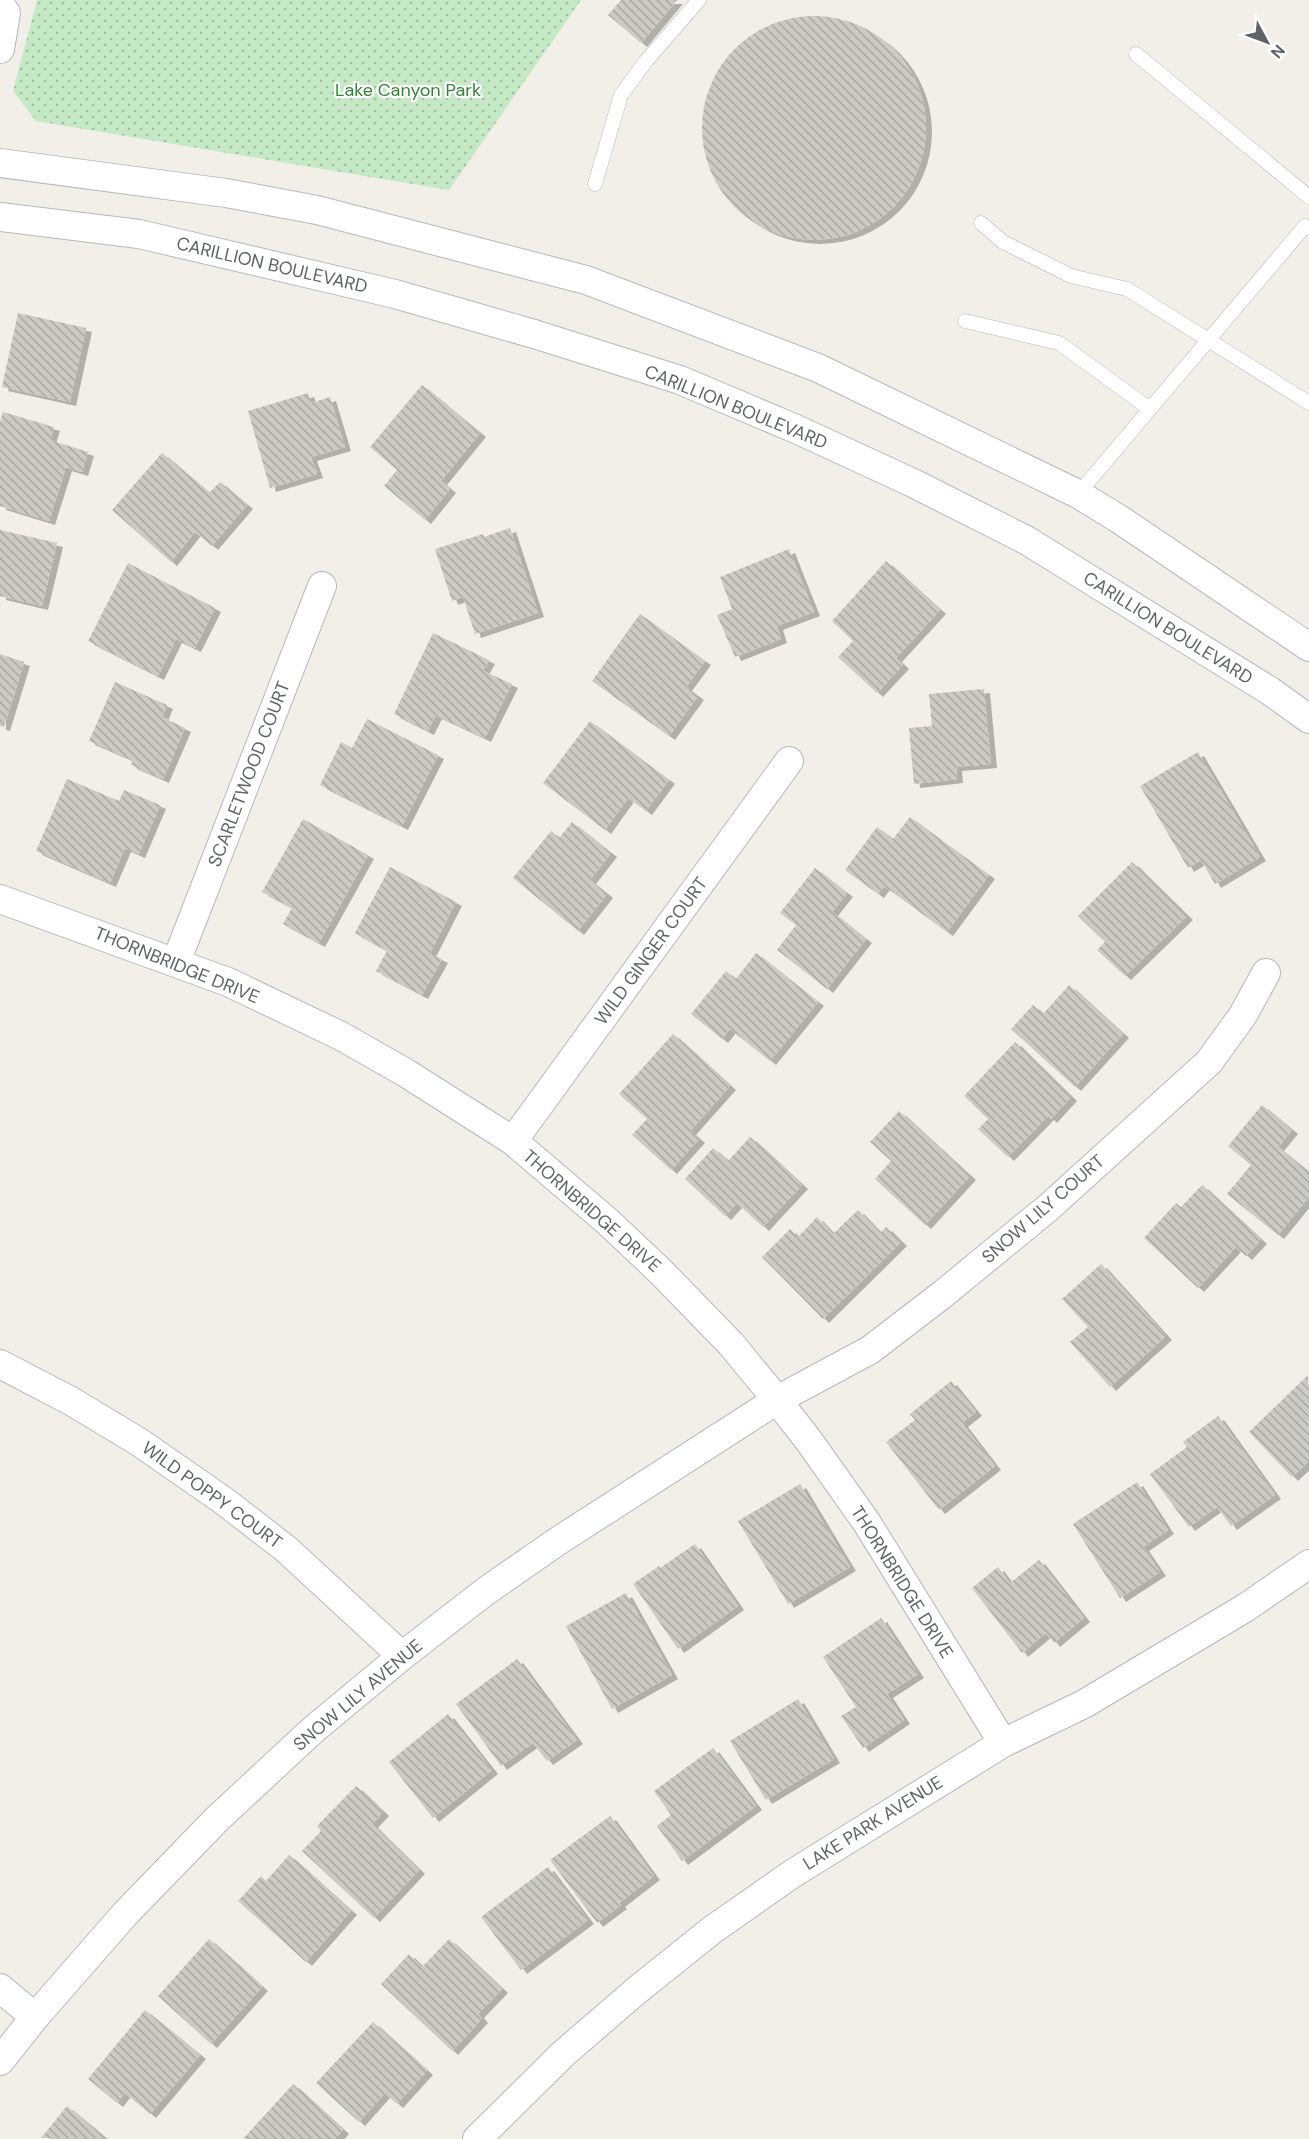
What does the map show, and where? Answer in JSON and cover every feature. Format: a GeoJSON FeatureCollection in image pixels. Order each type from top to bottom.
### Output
{"type":"FeatureCollection","features":[{"type":"Feature","properties":{"kind":"street"},"geometry":{"type":"LineString","coordinates":[[0,5],[6,13],[0,49]]}},
{"type":"Feature","properties":{"kind":"street"},"geometry":{"type":"LineString","coordinates":[[0,163],[226,193],[317,210],[586,280],[818,368],[1078,494],[1309,647]]}},
{"type":"Feature","properties":{"kind":"street","name":"CARILLION BOULEVARD"},"geometry":{"type":"LineString","coordinates":[[0,218],[139,234],[395,294],[534,334],[680,380],[796,429],[902,478],[1026,540],[1270,691],[1309,719]]}},
{"type":"Feature","properties":{"kind":"street","name":"SCARLETWOOD COURT"},"geometry":{"type":"LineString","coordinates":[[176,962],[322,586]]}},
{"type":"Feature","properties":{"kind":"street","name":"WILD GINGER COURT"},"geometry":{"type":"LineString","coordinates":[[513,1142],[789,761]]}},
{"type":"Feature","properties":{"kind":"street","name":"THORNBRIDGE DRIVE"},"geometry":{"type":"LineString","coordinates":[[0,899],[228,982],[341,1036],[406,1073],[513,1142],[607,1221],[661,1272],[730,1344],[809,1441],[867,1523],[1003,1743]]}},
{"type":"Feature","properties":{"kind":"street","name":"SNOW LILY COURT"},"geometry":{"type":"LineString","coordinates":[[777,1400],[870,1350],[943,1294],[1049,1207],[1209,1062],[1243,1014],[1266,973]]}},
{"type":"Feature","properties":{"kind":"street","name":"WILD POPPY COURT"},"geometry":{"type":"LineString","coordinates":[[0,1364],[71,1401],[139,1442],[224,1502],[286,1549],[402,1656]]}},
{"type":"Feature","properties":{"kind":"street","name":"SNOW LILY AVENUE"},"geometry":{"type":"LineString","coordinates":[[0,2061],[35,2017],[125,1914],[217,1819],[314,1729],[402,1656],[486,1591],[558,1541],[777,1400]]}},
{"type":"Feature","properties":{"kind":"street","name":"LAKE PARK AVENUE"},"geometry":{"type":"LineString","coordinates":[[477,2139],[563,2054],[636,1990],[712,1930],[792,1874],[1003,1743],[1084,1704],[1245,1608],[1309,1564]]}},
{"type":"Feature","properties":{"kind":"street"},"geometry":{"type":"LineString","coordinates":[[0,1988],[35,2017]]}},
{"type":"Feature","properties":{"kind":"lane"},"geometry":{"type":"LineString","coordinates":[[595,184],[621,95],[646,61],[699,0]]}},
{"type":"Feature","properties":{"kind":"lane"},"geometry":{"type":"LineString","coordinates":[[1136,54],[1309,197]]}},
{"type":"Feature","properties":{"kind":"lane"},"geometry":{"type":"LineString","coordinates":[[981,223],[1003,242],[1071,276],[1127,289],[1309,403]]}},
{"type":"Feature","properties":{"kind":"lane"},"geometry":{"type":"LineString","coordinates":[[1078,494],[1308,225]]}},
{"type":"Feature","properties":{"kind":"lane"},"geometry":{"type":"LineString","coordinates":[[965,321],[1059,343],[1150,409]]}},
{"type":"Feature","properties":{"kind":"green space","name":"Lake Canyon Park"},"geometry":{"type":"Polygon","coordinates":[[[37,0],[581,0],[449,190],[36,121],[13,91],[37,0]]]}},
{"type":"Feature","properties":{"kind":"building"},"geometry":{"type":"Polygon","coordinates":[[[621,0],[677,0],[641,43],[608,15],[621,0]]]}},
{"type":"Feature","properties":{"kind":"building"},"geometry":{"type":"Polygon","coordinates":[[[814,16],[836,18],[867,29],[885,41],[901,57],[913,75],[921,95],[926,128],[924,150],[913,181],[901,199],[885,215],[867,227],[847,235],[814,240],[792,238],[761,227],[743,215],[727,199],[715,181],[707,161],[702,128],[704,106],[715,75],[727,57],[743,41],[761,29],[781,21],[814,16]]]}},
{"type":"Feature","properties":{"kind":"building"},"geometry":{"type":"Polygon","coordinates":[[[18,313],[86,328],[70,402],[2,387],[18,313]]]}},
{"type":"Feature","properties":{"kind":"building"},"geometry":{"type":"Polygon","coordinates":[[[422,385],[480,433],[441,481],[450,489],[425,520],[384,486],[397,470],[370,447],[422,385]]]}},
{"type":"Feature","properties":{"kind":"building"},"geometry":{"type":"Polygon","coordinates":[[[308,393],[311,403],[330,397],[345,447],[311,457],[317,474],[270,488],[248,411],[308,393]]]}},
{"type":"Feature","properties":{"kind":"building"},"geometry":{"type":"Polygon","coordinates":[[[3,412],[54,427],[50,440],[88,452],[82,472],[66,467],[49,521],[0,506],[0,422],[3,412]]]}},
{"type":"Feature","properties":{"kind":"building"},"geometry":{"type":"Polygon","coordinates":[[[162,453],[209,493],[220,482],[247,505],[212,546],[195,532],[171,562],[112,510],[162,453]]]}},
{"type":"Feature","properties":{"kind":"building"},"geometry":{"type":"Polygon","coordinates":[[[510,528],[538,613],[475,634],[463,597],[452,601],[435,549],[510,528]]]}},
{"type":"Feature","properties":{"kind":"building"},"geometry":{"type":"Polygon","coordinates":[[[0,530],[57,543],[42,606],[0,596],[0,530]]]}},
{"type":"Feature","properties":{"kind":"building"},"geometry":{"type":"Polygon","coordinates":[[[789,549],[814,612],[777,626],[781,639],[735,657],[717,615],[732,609],[720,577],[789,549]]]}},
{"type":"Feature","properties":{"kind":"building"},"geometry":{"type":"Polygon","coordinates":[[[886,561],[940,610],[896,658],[903,665],[877,693],[838,657],[853,641],[832,621],[886,561]]]}},
{"type":"Feature","properties":{"kind":"building"},"geometry":{"type":"Polygon","coordinates":[[[128,563],[215,608],[195,648],[176,639],[158,676],[88,641],[128,563]]]}},
{"type":"Feature","properties":{"kind":"building"},"geometry":{"type":"Polygon","coordinates":[[[640,614],[705,661],[686,687],[698,696],[669,736],[592,681],[640,614]]]}},
{"type":"Feature","properties":{"kind":"building"},"geometry":{"type":"Polygon","coordinates":[[[433,633],[489,660],[483,671],[512,684],[485,738],[436,715],[428,731],[394,714],[433,633]]]}},
{"type":"Feature","properties":{"kind":"building"},"geometry":{"type":"Polygon","coordinates":[[[0,654],[24,662],[4,727],[0,726],[0,654]]]}},
{"type":"Feature","properties":{"kind":"building"},"geometry":{"type":"Polygon","coordinates":[[[115,682],[167,705],[162,717],[185,728],[163,779],[131,765],[133,760],[89,741],[115,682]]]}},
{"type":"Feature","properties":{"kind":"building"},"geometry":{"type":"Polygon","coordinates":[[[984,689],[991,764],[956,767],[957,779],[914,784],[909,728],[932,726],[929,694],[984,689]]]}},
{"type":"Feature","properties":{"kind":"building"},"geometry":{"type":"Polygon","coordinates":[[[367,719],[438,755],[402,826],[320,785],[341,742],[352,748],[367,719]]]}},
{"type":"Feature","properties":{"kind":"building"},"geometry":{"type":"Polygon","coordinates":[[[590,721],[669,780],[646,811],[628,798],[605,830],[543,783],[590,721]]]}},
{"type":"Feature","properties":{"kind":"building"},"geometry":{"type":"Polygon","coordinates":[[[1198,752],[1260,857],[1215,884],[1201,860],[1188,868],[1140,786],[1198,752]]]}},
{"type":"Feature","properties":{"kind":"building"},"geometry":{"type":"Polygon","coordinates":[[[67,779],[119,801],[124,790],[160,805],[139,854],[125,848],[110,883],[36,851],[67,779]]]}},
{"type":"Feature","properties":{"kind":"building"},"geometry":{"type":"Polygon","coordinates":[[[910,817],[989,875],[947,932],[884,886],[878,894],[845,870],[877,827],[893,839],[910,817]]]}},
{"type":"Feature","properties":{"kind":"building"},"geometry":{"type":"Polygon","coordinates":[[[303,819],[368,855],[319,943],[283,924],[292,908],[262,892],[303,819]]]}},
{"type":"Feature","properties":{"kind":"building"},"geometry":{"type":"Polygon","coordinates":[[[572,822],[611,853],[590,880],[607,894],[578,931],[513,878],[551,831],[559,838],[572,822]]]}},
{"type":"Feature","properties":{"kind":"building"},"geometry":{"type":"Polygon","coordinates":[[[1132,862],[1187,916],[1125,976],[1097,950],[1105,942],[1078,916],[1132,862]]]}},
{"type":"Feature","properties":{"kind":"building"},"geometry":{"type":"Polygon","coordinates":[[[390,867],[456,902],[430,953],[442,959],[422,995],[376,971],[387,951],[355,933],[390,867]]]}},
{"type":"Feature","properties":{"kind":"building"},"geometry":{"type":"Polygon","coordinates":[[[815,868],[847,893],[832,912],[866,939],[827,989],[777,950],[796,925],[780,913],[815,868]]]}},
{"type":"Feature","properties":{"kind":"building"},"geometry":{"type":"Polygon","coordinates":[[[756,953],[818,1002],[770,1061],[730,1029],[722,1039],[691,1014],[726,971],[736,979],[756,953]]]}},
{"type":"Feature","properties":{"kind":"building"},"geometry":{"type":"Polygon","coordinates":[[[1069,985],[1123,1034],[1075,1087],[1011,1029],[1033,1005],[1043,1014],[1069,985]]]}},
{"type":"Feature","properties":{"kind":"building"},"geometry":{"type":"Polygon","coordinates":[[[673,1034],[730,1086],[690,1131],[699,1139],[671,1170],[632,1135],[647,1119],[619,1094],[673,1034]]]}},
{"type":"Feature","properties":{"kind":"building"},"geometry":{"type":"Polygon","coordinates":[[[1015,1042],[1071,1097],[1051,1119],[1048,1116],[1008,1157],[978,1129],[988,1119],[964,1096],[1015,1042]]]}},
{"type":"Feature","properties":{"kind":"building"},"geometry":{"type":"Polygon","coordinates":[[[1262,1105],[1292,1130],[1278,1147],[1309,1172],[1309,1197],[1278,1235],[1227,1194],[1251,1165],[1228,1146],[1262,1105]]]}},
{"type":"Feature","properties":{"kind":"building"},"geometry":{"type":"Polygon","coordinates":[[[899,1111],[970,1176],[925,1225],[875,1179],[891,1161],[870,1142],[899,1111]]]}},
{"type":"Feature","properties":{"kind":"building"},"geometry":{"type":"Polygon","coordinates":[[[750,1137],[802,1185],[763,1227],[737,1203],[725,1216],[685,1179],[713,1148],[728,1161],[750,1137]]]}},
{"type":"Feature","properties":{"kind":"building"},"geometry":{"type":"Polygon","coordinates":[[[1202,1185],[1261,1240],[1246,1256],[1236,1247],[1198,1288],[1144,1238],[1176,1203],[1181,1207],[1202,1185]]]}},
{"type":"Feature","properties":{"kind":"building"},"geometry":{"type":"Polygon","coordinates":[[[858,1210],[880,1233],[886,1227],[901,1242],[823,1319],[762,1257],[790,1229],[798,1237],[817,1217],[833,1234],[858,1210]]]}},
{"type":"Feature","properties":{"kind":"building"},"geometry":{"type":"Polygon","coordinates":[[[1101,1264],[1166,1336],[1110,1387],[1070,1342],[1088,1327],[1062,1299],[1101,1264]]]}},
{"type":"Feature","properties":{"kind":"building"},"geometry":{"type":"Polygon","coordinates":[[[1308,1375],[1309,1461],[1292,1477],[1249,1432],[1308,1375]]]}},
{"type":"Feature","properties":{"kind":"building"},"geometry":{"type":"Polygon","coordinates":[[[951,1381],[976,1412],[962,1423],[995,1466],[939,1510],[886,1442],[915,1420],[910,1414],[951,1381]]]}},
{"type":"Feature","properties":{"kind":"building"},"geometry":{"type":"Polygon","coordinates":[[[1218,1416],[1275,1495],[1231,1526],[1217,1507],[1189,1527],[1150,1474],[1187,1447],[1183,1442],[1218,1416]]]}},
{"type":"Feature","properties":{"kind":"building"},"geometry":{"type":"Polygon","coordinates":[[[1137,1482],[1168,1530],[1143,1547],[1160,1572],[1120,1598],[1073,1524],[1137,1482]]]}},
{"type":"Feature","properties":{"kind":"building"},"geometry":{"type":"Polygon","coordinates":[[[800,1484],[850,1567],[788,1604],[738,1521],[800,1484]]]}},
{"type":"Feature","properties":{"kind":"building"},"geometry":{"type":"Polygon","coordinates":[[[695,1544],[738,1606],[678,1649],[633,1584],[695,1544]]]}},
{"type":"Feature","properties":{"kind":"building"},"geometry":{"type":"Polygon","coordinates":[[[1039,1560],[1084,1618],[1054,1643],[1046,1633],[1022,1653],[972,1588],[998,1567],[1010,1583],[1039,1560]]]}},
{"type":"Feature","properties":{"kind":"building"},"geometry":{"type":"Polygon","coordinates":[[[626,1593],[672,1675],[612,1709],[566,1626],[626,1593]]]}},
{"type":"Feature","properties":{"kind":"building"},"geometry":{"type":"Polygon","coordinates":[[[881,1618],[918,1674],[887,1694],[904,1720],[863,1748],[841,1716],[856,1707],[823,1657],[881,1618]]]}},
{"type":"Feature","properties":{"kind":"building"},"geometry":{"type":"Polygon","coordinates":[[[517,1659],[577,1740],[547,1761],[533,1743],[501,1766],[456,1704],[517,1659]]]}},
{"type":"Feature","properties":{"kind":"building"},"geometry":{"type":"Polygon","coordinates":[[[798,1699],[834,1759],[766,1800],[730,1741],[798,1699]]]}},
{"type":"Feature","properties":{"kind":"building"},"geometry":{"type":"Polygon","coordinates":[[[448,1714],[492,1770],[433,1818],[389,1762],[448,1714]]]}},
{"type":"Feature","properties":{"kind":"building"},"geometry":{"type":"Polygon","coordinates":[[[713,1748],[756,1806],[682,1861],[657,1826],[671,1815],[654,1791],[713,1748]]]}},
{"type":"Feature","properties":{"kind":"building"},"geometry":{"type":"Polygon","coordinates":[[[356,1786],[383,1812],[372,1824],[419,1870],[374,1918],[302,1851],[321,1831],[317,1826],[356,1786]]]}},
{"type":"Feature","properties":{"kind":"building"},"geometry":{"type":"Polygon","coordinates":[[[610,1816],[654,1876],[597,1923],[550,1860],[610,1816]]]}},
{"type":"Feature","properties":{"kind":"building"},"geometry":{"type":"Polygon","coordinates":[[[289,1855],[351,1911],[306,1962],[238,1901],[261,1876],[266,1881],[289,1855]]]}},
{"type":"Feature","properties":{"kind":"building"},"geometry":{"type":"Polygon","coordinates":[[[548,1867],[588,1920],[521,1970],[481,1917],[548,1867]]]}},
{"type":"Feature","properties":{"kind":"building"},"geometry":{"type":"Polygon","coordinates":[[[209,1939],[262,1987],[211,2044],[158,1996],[209,1939]]]}},
{"type":"Feature","properties":{"kind":"building"},"geometry":{"type":"Polygon","coordinates":[[[449,1939],[502,1989],[478,2014],[482,2019],[452,2051],[381,1984],[409,1954],[422,1967],[449,1939]]]}},
{"type":"Feature","properties":{"kind":"building"},"geometry":{"type":"Polygon","coordinates":[[[145,2010],[200,2055],[150,2114],[125,2093],[117,2103],[88,2079],[145,2010]]]}},
{"type":"Feature","properties":{"kind":"building"},"geometry":{"type":"Polygon","coordinates":[[[373,2022],[427,2071],[397,2104],[385,2093],[359,2122],[316,2083],[373,2022]]]}},
{"type":"Feature","properties":{"kind":"building"},"geometry":{"type":"Polygon","coordinates":[[[293,2084],[343,2130],[335,2139],[243,2139],[293,2084]]]}},
{"type":"Feature","properties":{"kind":"building"},"geometry":{"type":"Polygon","coordinates":[[[67,2106],[107,2139],[41,2138],[67,2106]]]}}]}
